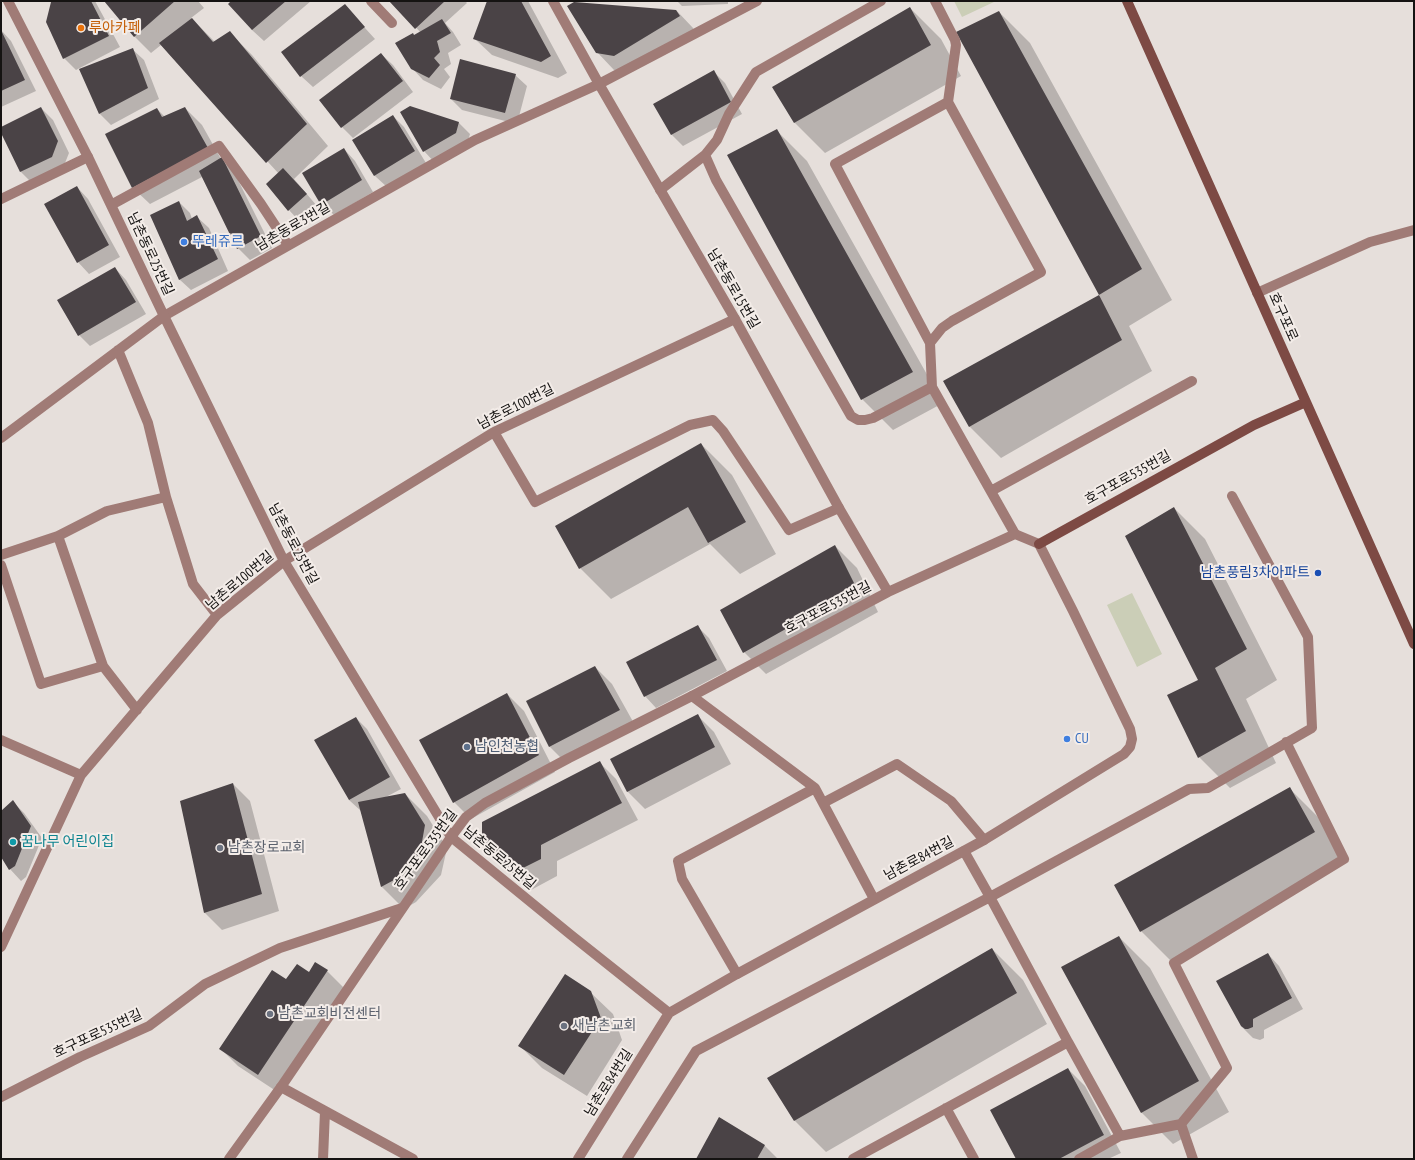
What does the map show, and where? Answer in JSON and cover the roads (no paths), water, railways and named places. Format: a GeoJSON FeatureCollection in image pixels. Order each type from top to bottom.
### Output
{"type":"FeatureCollection","features":[{"type":"Feature","properties":{"kind":"main road","name":"호구포로"},"geometry":{"type":"LineString","coordinates":[[1127,1],[1414,644]]}},
{"type":"Feature","properties":{"kind":"main road","name":"호구포로535번길"},"geometry":{"type":"LineString","coordinates":[[1039,544],[1254,425],[1306,402]]}},
{"type":"Feature","properties":{"kind":"street","name":"남촌동로25번길"},"geometry":{"type":"LineString","coordinates":[[8,1],[88,157],[284,561],[451,837],[571,935],[669,1012]]}},
{"type":"Feature","properties":{"kind":"street"},"geometry":{"type":"LineString","coordinates":[[371,1],[392,23]]}},
{"type":"Feature","properties":{"kind":"street","name":"남촌동로15번길"},"geometry":{"type":"LineString","coordinates":[[553,1],[599,84],[735,319],[839,508],[888,592]]}},
{"type":"Feature","properties":{"kind":"street","name":"남촌동로3번길"},"geometry":{"type":"LineString","coordinates":[[1,438],[164,316],[475,140],[599,84],[757,1]]}},
{"type":"Feature","properties":{"kind":"street"},"geometry":{"type":"LineString","coordinates":[[660,190],[705,155],[717,140],[729,114],[756,72],[881,1]]}},
{"type":"Feature","properties":{"kind":"street"},"geometry":{"type":"LineString","coordinates":[[930,343],[942,328],[952,321],[1041,272],[948,102],[956,45],[955,40],[934,1]]}},
{"type":"Feature","properties":{"kind":"street"},"geometry":{"type":"LineString","coordinates":[[948,102],[835,164],[930,343],[932,387],[1015,534],[1039,544]]}},
{"type":"Feature","properties":{"kind":"street"},"geometry":{"type":"LineString","coordinates":[[111,205],[219,146],[261,204],[288,246]]}},
{"type":"Feature","properties":{"kind":"street"},"geometry":{"type":"LineString","coordinates":[[705,155],[716,180],[851,416],[858,420],[873,418],[932,387]]}},
{"type":"Feature","properties":{"kind":"street"},"geometry":{"type":"LineString","coordinates":[[1,199],[88,157]]}},
{"type":"Feature","properties":{"kind":"street"},"geometry":{"type":"LineString","coordinates":[[1257,293],[1370,242],[1414,230]]}},
{"type":"Feature","properties":{"kind":"street","name":"남촌로100번길"},"geometry":{"type":"LineString","coordinates":[[1,947],[81,776],[217,616],[284,561],[494,432],[735,319]]}},
{"type":"Feature","properties":{"kind":"street"},"geometry":{"type":"LineString","coordinates":[[118,350],[148,423],[166,497],[194,584],[217,616]]}},
{"type":"Feature","properties":{"kind":"street"},"geometry":{"type":"LineString","coordinates":[[991,491],[1192,381]]}},
{"type":"Feature","properties":{"kind":"street"},"geometry":{"type":"LineString","coordinates":[[494,432],[535,502],[690,425],[713,420],[723,431],[789,530],[839,508]]}},
{"type":"Feature","properties":{"kind":"street"},"geometry":{"type":"LineString","coordinates":[[627,1159],[696,1051],[990,897],[1189,789],[1208,788],[1312,728],[1308,637],[1232,496]]}},
{"type":"Feature","properties":{"kind":"street"},"geometry":{"type":"LineString","coordinates":[[1,555],[58,536],[107,512],[166,497]]}},
{"type":"Feature","properties":{"kind":"street","name":"호구포로535번길"},"geometry":{"type":"LineString","coordinates":[[229,1159],[281,1087],[402,908],[466,817],[485,804],[569,758],[692,696],[888,592],[1015,534]]}},
{"type":"Feature","properties":{"kind":"street"},"geometry":{"type":"LineString","coordinates":[[58,536],[103,666],[137,710]]}},
{"type":"Feature","properties":{"kind":"street","name":"남촌로84번길"},"geometry":{"type":"LineString","coordinates":[[578,1159],[669,1012],[984,840],[1124,754],[1130,747],[1132,739],[1130,729],[1039,544]]}},
{"type":"Feature","properties":{"kind":"street"},"geometry":{"type":"LineString","coordinates":[[1,565],[41,684],[103,666]]}},
{"type":"Feature","properties":{"kind":"street"},"geometry":{"type":"LineString","coordinates":[[692,696],[814,788],[874,899]]}},
{"type":"Feature","properties":{"kind":"street"},"geometry":{"type":"LineString","coordinates":[[1,740],[81,776]]}},
{"type":"Feature","properties":{"kind":"street"},"geometry":{"type":"LineString","coordinates":[[1079,1159],[1120,1136],[1181,1124],[1227,1068],[1174,963],[1344,859],[1286,742]]}},
{"type":"Feature","properties":{"kind":"street"},"geometry":{"type":"LineString","coordinates":[[823,803],[897,764],[952,801],[984,840]]}},
{"type":"Feature","properties":{"kind":"street"},"geometry":{"type":"LineString","coordinates":[[737,974],[682,879],[678,861],[814,788]]}},
{"type":"Feature","properties":{"kind":"street"},"geometry":{"type":"LineString","coordinates":[[964,851],[1120,1136]]}},
{"type":"Feature","properties":{"kind":"street","name":"호구포로535번길"},"geometry":{"type":"LineString","coordinates":[[1,1097],[80,1057],[149,1026],[205,984],[280,948],[402,908]]}},
{"type":"Feature","properties":{"kind":"street"},"geometry":{"type":"LineString","coordinates":[[853,1159],[1068,1042]]}},
{"type":"Feature","properties":{"kind":"street"},"geometry":{"type":"LineString","coordinates":[[281,1087],[413,1159]]}},
{"type":"Feature","properties":{"kind":"street"},"geometry":{"type":"LineString","coordinates":[[946,1108],[974,1159]]}},
{"type":"Feature","properties":{"kind":"street"},"geometry":{"type":"LineString","coordinates":[[323,1159],[325,1111]]}},
{"type":"Feature","properties":{"kind":"street"},"geometry":{"type":"LineString","coordinates":[[1181,1124],[1193,1159]]}},
{"type":"Feature","properties":{"kind":"place","name":"루아카페"},"geometry":{"type":"Point","coordinates":[81,28]}},
{"type":"Feature","properties":{"kind":"place","name":"뚜레쥬르"},"geometry":{"type":"Point","coordinates":[184,242]}},
{"type":"Feature","properties":{"kind":"place","name":"남촌풍림3차아파트"},"geometry":{"type":"Point","coordinates":[1318,573]}},
{"type":"Feature","properties":{"kind":"place","name":"CU"},"geometry":{"type":"Point","coordinates":[1067,739]}},
{"type":"Feature","properties":{"kind":"place","name":"남인천농협"},"geometry":{"type":"Point","coordinates":[467,747]}},
{"type":"Feature","properties":{"kind":"place","name":"꿈나무 어린이집"},"geometry":{"type":"Point","coordinates":[13,842]}},
{"type":"Feature","properties":{"kind":"place","name":"남촌장로교회"},"geometry":{"type":"Point","coordinates":[220,848]}},
{"type":"Feature","properties":{"kind":"place","name":"남촌교회비전센터"},"geometry":{"type":"Point","coordinates":[270,1014]}},
{"type":"Feature","properties":{"kind":"place","name":"새남촌교회"},"geometry":{"type":"Point","coordinates":[564,1026]}}]}
